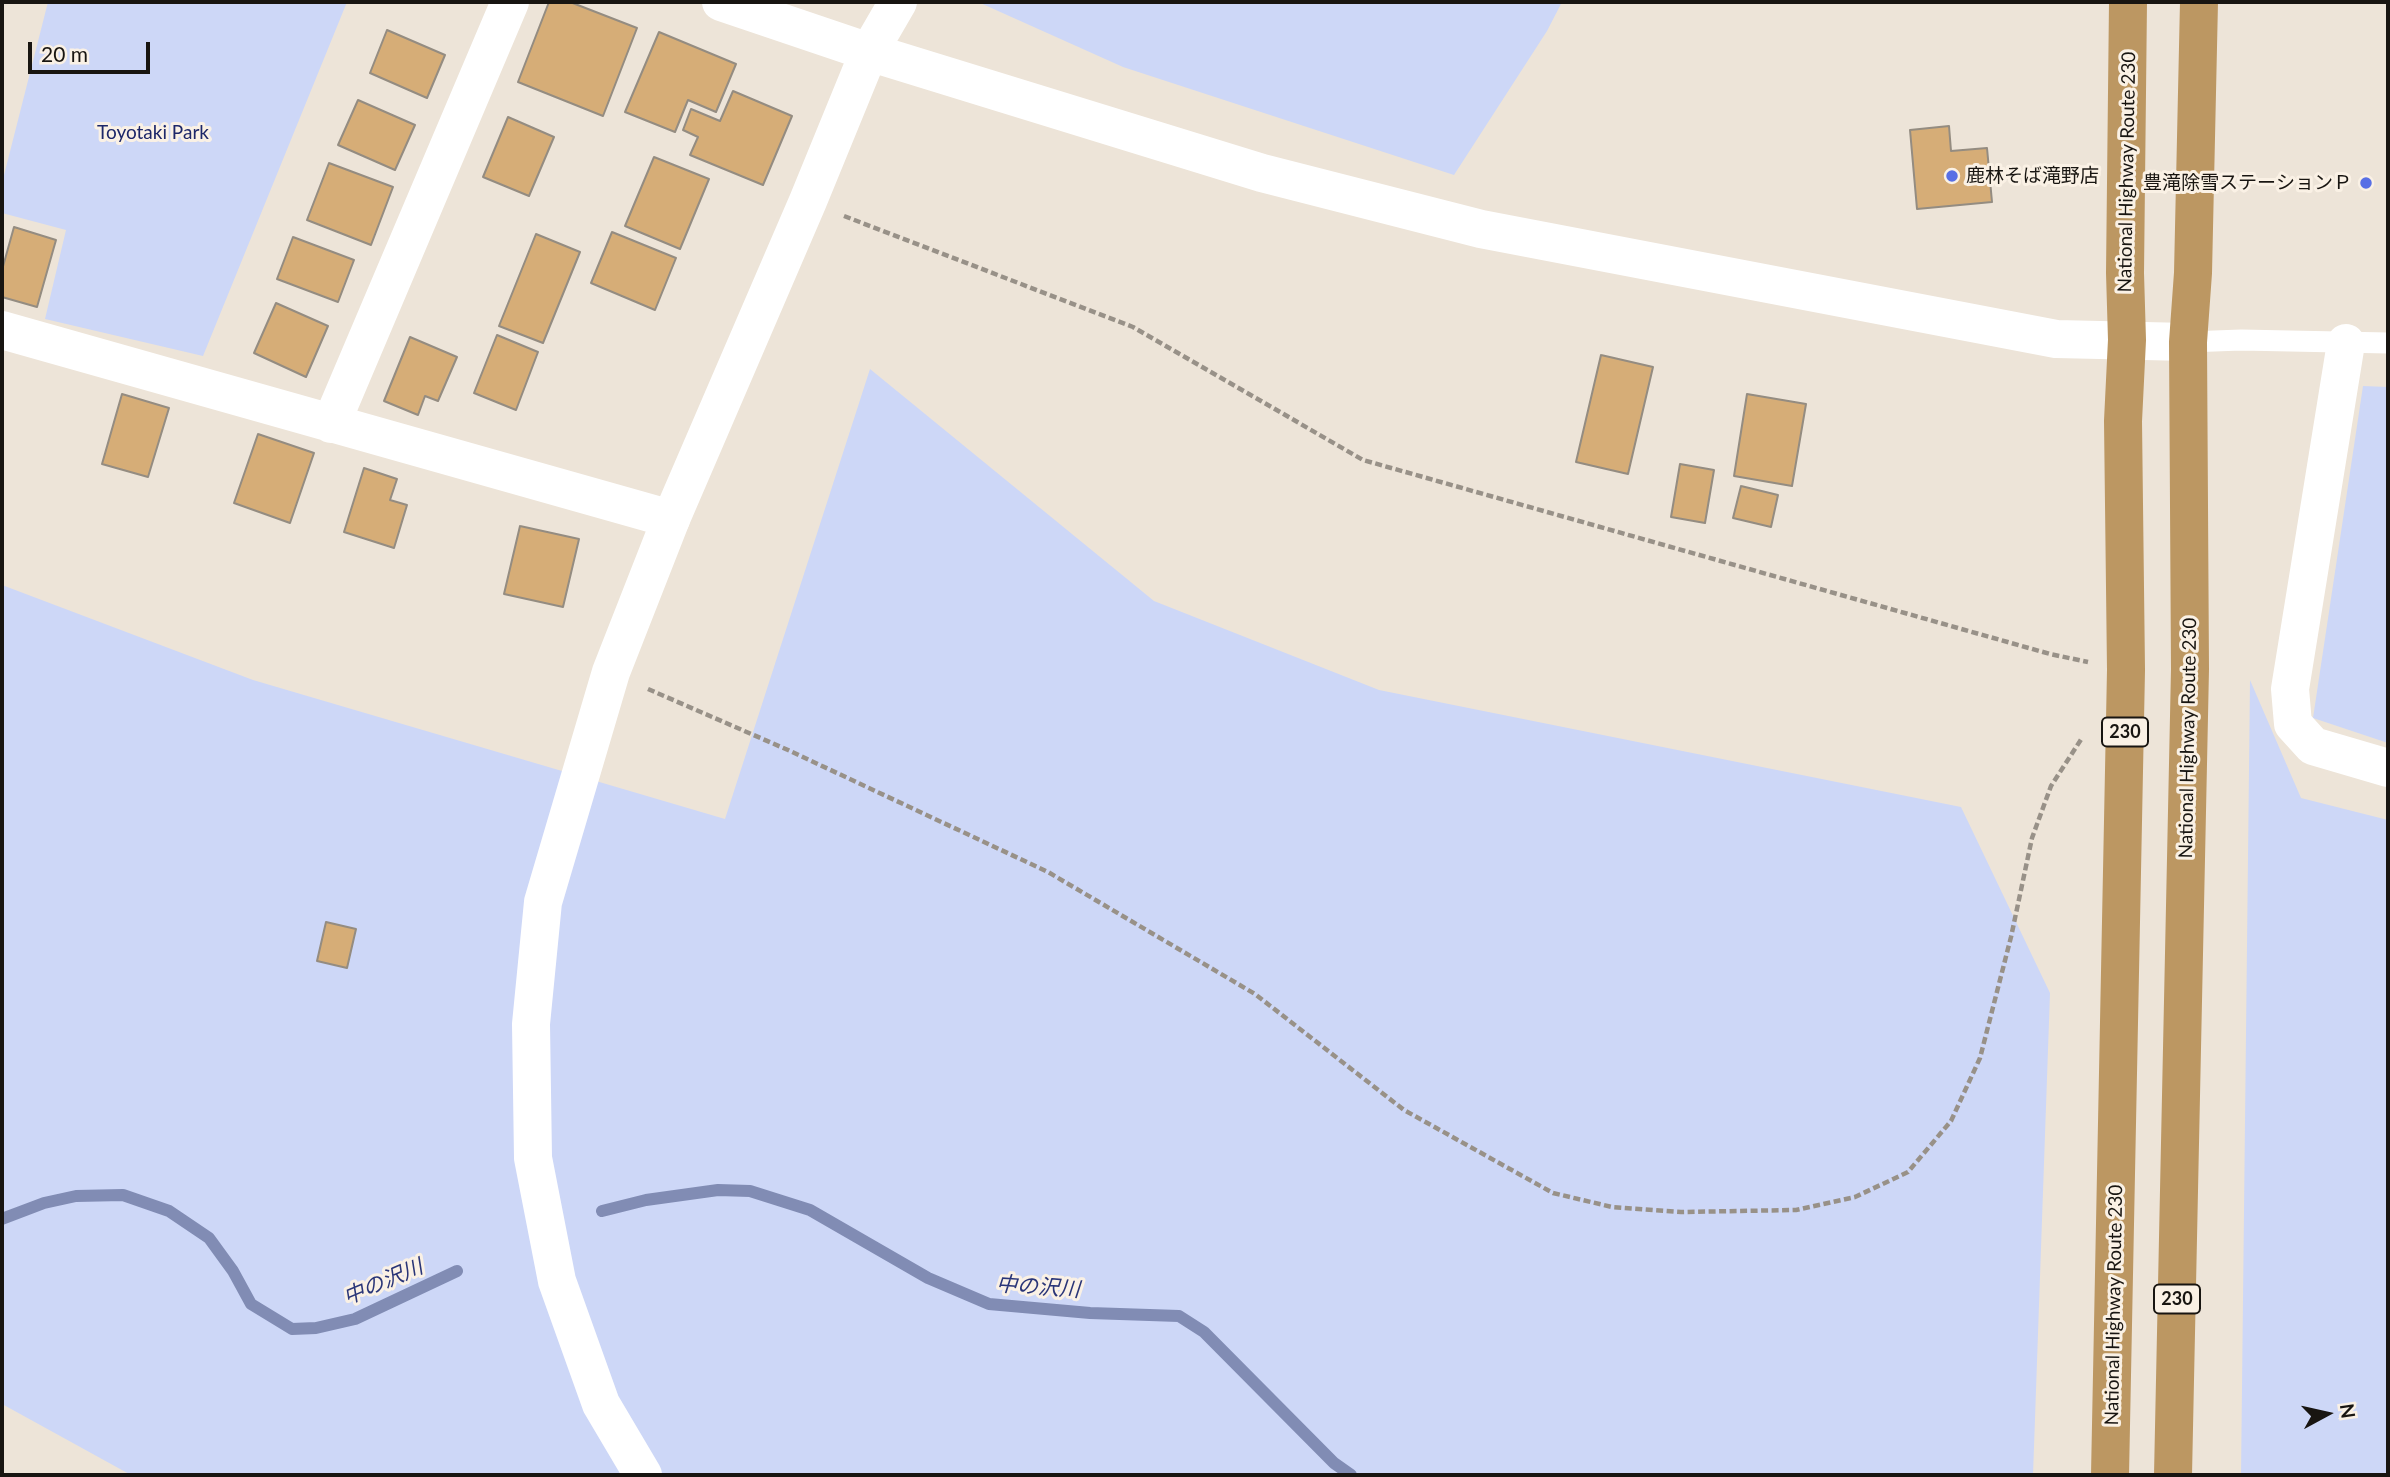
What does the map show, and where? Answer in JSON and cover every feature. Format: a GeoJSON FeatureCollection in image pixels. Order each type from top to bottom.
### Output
{"type":"FeatureCollection","features":[{"type":"Feature","properties":{"kind":"highway","name":"National Highway Route 230"},"geometry":{"type":"LineString","coordinates":[[2110,1475],[2126,670],[2123,421],[2127,340],[2124,273],[2128,2]]}},
{"type":"Feature","properties":{"kind":"highway","name":"National Highway Route 230"},"geometry":{"type":"LineString","coordinates":[[2173,1475],[2190,668],[2188,342],[2193,273],[2199,2]]}},
{"type":"Feature","properties":{"kind":"street"},"geometry":{"type":"LineString","coordinates":[[331,424],[510,2]]}},
{"type":"Feature","properties":{"kind":"street"},"geometry":{"type":"LineString","coordinates":[[721,2],[869,52],[1262,173],[1481,229],[2056,339],[2188,342]]}},
{"type":"Feature","properties":{"kind":"street"},"geometry":{"type":"LineString","coordinates":[[643,1475],[601,1404],[557,1281],[533,1158],[531,1024],[543,902],[611,673],[671,519],[869,52],[898,2]]}},
{"type":"Feature","properties":{"kind":"street"},"geometry":{"type":"LineString","coordinates":[[2,330],[671,519]]}},
{"type":"Feature","properties":{"kind":"street"},"geometry":{"type":"LineString","coordinates":[[2346,343],[2290,689],[2292,723],[2313,746],[2388,768]]}},
{"type":"Feature","properties":{"kind":"lane"},"geometry":{"type":"LineString","coordinates":[[2188,342],[2241,340],[2388,344]]}},
{"type":"Feature","properties":{"kind":"path"},"geometry":{"type":"LineString","coordinates":[[808,201],[1133,327],[1363,460],[2050,654],[2126,670]]}},
{"type":"Feature","properties":{"kind":"path"},"geometry":{"type":"LineString","coordinates":[[611,673],[788,750],[1048,872],[1255,994],[1404,1110],[1553,1193],[1612,1207],[1681,1212],[1796,1210],[1855,1197],[1908,1172],[1951,1121],[1980,1058],[2011,937],[2032,838],[2051,786],[2082,738]]}},
{"type":"Feature","properties":{"kind":"green space","name":"Toyotaki Park"},"geometry":{"type":"Polygon","coordinates":[[[48,2],[347,2],[203,356],[45,319],[66,230],[2,213],[2,183],[48,2]]]}},
{"type":"Feature","properties":{"kind":"green space"},"geometry":{"type":"Polygon","coordinates":[[[978,2],[1562,2],[1547,31],[1454,175],[1123,67],[978,2]]]}},
{"type":"Feature","properties":{"kind":"green space"},"geometry":{"type":"Polygon","coordinates":[[[870,369],[1154,601],[1379,690],[1961,807],[2050,993],[2033,1475],[131,1475],[2,1404],[2,585],[253,680],[725,819],[870,369]]]}},
{"type":"Feature","properties":{"kind":"green space"},"geometry":{"type":"Polygon","coordinates":[[[2363,386],[2388,387],[2388,743],[2313,718],[2363,386]]]}},
{"type":"Feature","properties":{"kind":"green space"},"geometry":{"type":"Polygon","coordinates":[[[2250,680],[2301,798],[2388,820],[2388,1475],[2241,1475],[2250,680]]]}},
{"type":"Feature","properties":{"kind":"building"},"geometry":{"type":"Polygon","coordinates":[[[549,2],[570,2],[637,28],[603,116],[518,82],[549,2]]]}},
{"type":"Feature","properties":{"kind":"building"},"geometry":{"type":"Polygon","coordinates":[[[387,30],[445,55],[427,98],[370,73],[387,30]]]}},
{"type":"Feature","properties":{"kind":"building"},"geometry":{"type":"Polygon","coordinates":[[[659,32],[736,64],[716,112],[688,100],[675,132],[625,112],[659,32]]]}},
{"type":"Feature","properties":{"kind":"building"},"geometry":{"type":"Polygon","coordinates":[[[733,91],[792,116],[763,185],[690,155],[698,137],[683,130],[691,109],[720,121],[733,91]]]}},
{"type":"Feature","properties":{"kind":"building"},"geometry":{"type":"Polygon","coordinates":[[[358,100],[415,125],[395,170],[338,145],[358,100]]]}},
{"type":"Feature","properties":{"kind":"building"},"geometry":{"type":"Polygon","coordinates":[[[508,117],[554,137],[529,196],[483,177],[508,117]]]}},
{"type":"Feature","properties":{"kind":"building","name":"鹿林そば滝野店"},"geometry":{"type":"Polygon","coordinates":[[[1949,126],[1951,151],[1987,148],[1992,202],[1917,209],[1910,130],[1949,126]]]}},
{"type":"Feature","properties":{"kind":"building"},"geometry":{"type":"Polygon","coordinates":[[[654,157],[709,179],[680,249],[625,226],[654,157]]]}},
{"type":"Feature","properties":{"kind":"building"},"geometry":{"type":"Polygon","coordinates":[[[329,163],[393,187],[371,245],[307,220],[329,163]]]}},
{"type":"Feature","properties":{"kind":"building"},"geometry":{"type":"Polygon","coordinates":[[[14,227],[56,240],[37,307],[2,297],[2,270],[14,227]]]}},
{"type":"Feature","properties":{"kind":"building"},"geometry":{"type":"Polygon","coordinates":[[[612,232],[676,258],[655,310],[591,283],[612,232]]]}},
{"type":"Feature","properties":{"kind":"building"},"geometry":{"type":"Polygon","coordinates":[[[536,234],[580,252],[543,343],[499,326],[536,234]]]}},
{"type":"Feature","properties":{"kind":"building"},"geometry":{"type":"Polygon","coordinates":[[[293,237],[354,260],[338,302],[277,279],[293,237]]]}},
{"type":"Feature","properties":{"kind":"building"},"geometry":{"type":"Polygon","coordinates":[[[276,303],[328,326],[306,377],[254,353],[276,303]]]}},
{"type":"Feature","properties":{"kind":"building"},"geometry":{"type":"Polygon","coordinates":[[[497,335],[538,352],[516,410],[474,393],[497,335]]]}},
{"type":"Feature","properties":{"kind":"building"},"geometry":{"type":"Polygon","coordinates":[[[410,337],[457,357],[438,401],[425,396],[418,415],[384,401],[410,337]]]}},
{"type":"Feature","properties":{"kind":"building"},"geometry":{"type":"Polygon","coordinates":[[[1601,355],[1653,367],[1628,474],[1576,462],[1601,355]]]}},
{"type":"Feature","properties":{"kind":"building"},"geometry":{"type":"Polygon","coordinates":[[[122,394],[169,408],[148,477],[102,464],[122,394]]]}},
{"type":"Feature","properties":{"kind":"building"},"geometry":{"type":"Polygon","coordinates":[[[1747,394],[1806,404],[1792,486],[1734,476],[1747,394]]]}},
{"type":"Feature","properties":{"kind":"building"},"geometry":{"type":"Polygon","coordinates":[[[258,434],[314,453],[290,523],[234,503],[258,434]]]}},
{"type":"Feature","properties":{"kind":"building"},"geometry":{"type":"Polygon","coordinates":[[[1680,464],[1714,470],[1705,523],[1671,517],[1680,464]]]}},
{"type":"Feature","properties":{"kind":"building"},"geometry":{"type":"Polygon","coordinates":[[[364,468],[397,479],[390,500],[407,505],[394,548],[344,532],[364,468]]]}},
{"type":"Feature","properties":{"kind":"building"},"geometry":{"type":"Polygon","coordinates":[[[1741,486],[1778,495],[1771,527],[1733,518],[1741,486]]]}},
{"type":"Feature","properties":{"kind":"building"},"geometry":{"type":"Polygon","coordinates":[[[520,526],[579,539],[563,607],[504,594],[520,526]]]}},
{"type":"Feature","properties":{"kind":"building"},"geometry":{"type":"Polygon","coordinates":[[[326,922],[356,929],[347,968],[317,961],[326,922]]]}},
{"type":"Feature","properties":{"kind":"waterway","name":"中の沢川"},"geometry":{"type":"LineString","coordinates":[[602,1211],[646,1200],[718,1190],[750,1191],[810,1210],[928,1278],[989,1304],[1090,1313],[1179,1316],[1204,1332],[1334,1463],[1351,1475]]}},
{"type":"Feature","properties":{"kind":"waterway","name":"中の沢川"},"geometry":{"type":"LineString","coordinates":[[2,1219],[44,1203],[76,1196],[123,1195],[169,1211],[209,1238],[233,1271],[251,1304],[292,1329],[316,1328],[355,1319],[457,1271]]}},
{"type":"Feature","properties":{"kind":"place","name":"鹿林そば滝野店"},"geometry":{"type":"Point","coordinates":[1952,176]}},
{"type":"Feature","properties":{"kind":"place","name":"豊滝除雪ステーションＰ"},"geometry":{"type":"Point","coordinates":[2366,183]}}]}
